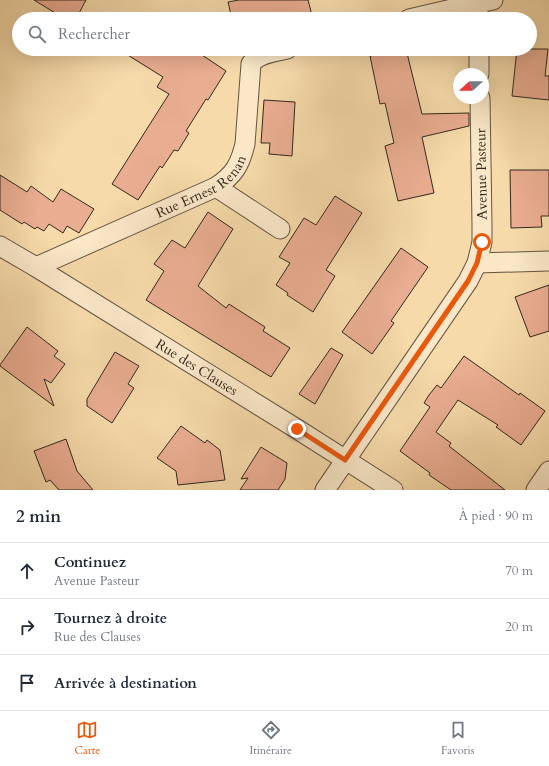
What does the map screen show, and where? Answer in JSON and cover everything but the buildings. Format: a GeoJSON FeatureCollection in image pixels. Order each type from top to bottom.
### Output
{"type":"FeatureCollection","features":[{"type":"Feature","properties":{"kind":"street"},"geometry":{"type":"LineString","coordinates":[[424,12],[440,5],[483,7]]}},
{"type":"Feature","properties":{"kind":"street","name":"Rue Ernest Renan"},"geometry":{"type":"LineString","coordinates":[[36,267],[216,187],[228,179],[236,169],[242,156],[245,144],[250,70],[252,62],[262,56]]}},
{"type":"Feature","properties":{"kind":"street"},"geometry":{"type":"LineString","coordinates":[[479,56],[479,68]]}},
{"type":"Feature","properties":{"kind":"street","name":"Avenue Pasteur"},"geometry":{"type":"LineString","coordinates":[[325,490],[468,281],[477,263],[482,242],[480,104]]}},
{"type":"Feature","properties":{"kind":"street"},"geometry":{"type":"LineString","coordinates":[[216,187],[280,229]]}},
{"type":"Feature","properties":{"kind":"street","name":"Rue des Clauses"},"geometry":{"type":"LineString","coordinates":[[0,246],[291,425],[393,490]]}},
{"type":"Feature","properties":{"kind":"street"},"geometry":{"type":"LineString","coordinates":[[477,263],[549,260]]}},
{"type":"Feature","properties":{"kind":"street"},"geometry":{"type":"LineString","coordinates":[[536,490],[549,471]]}},
{"type":"Feature","properties":{"kind":"route"},"geometry":{"type":"LineString","coordinates":[[297,429],[345,460],[468,281],[477,263],[482,242]]}}]}
